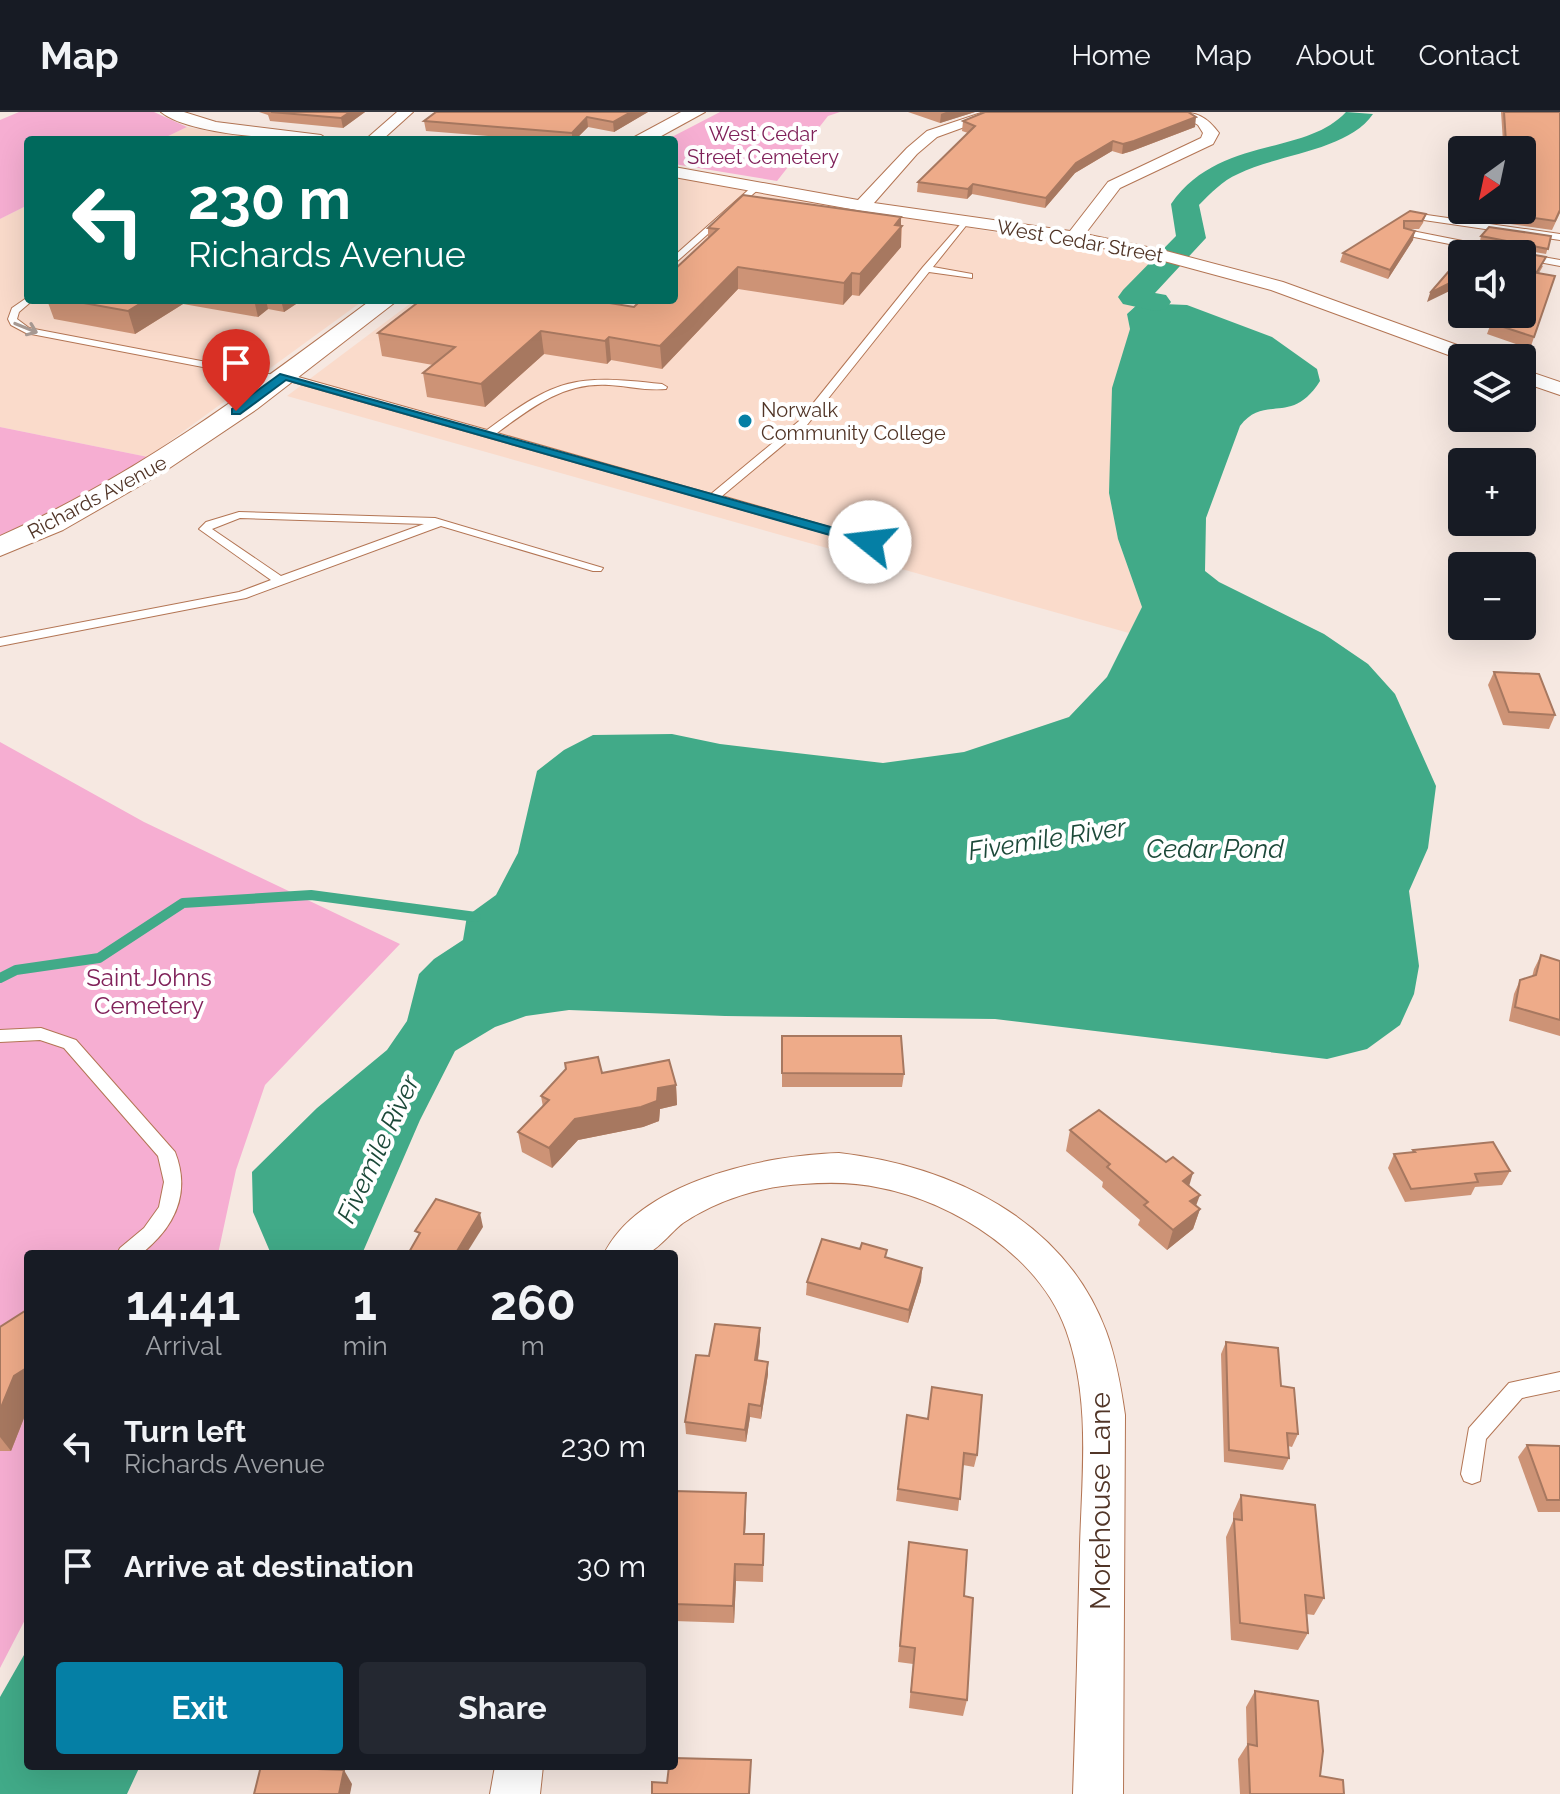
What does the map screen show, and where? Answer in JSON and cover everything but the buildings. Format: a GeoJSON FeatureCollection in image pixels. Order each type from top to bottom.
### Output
{"type":"FeatureCollection","features":[{"type":"Feature","properties":{"kind":"street"},"geometry":{"type":"LineString","coordinates":[[168,112],[214,126],[290,136]]}},
{"type":"Feature","properties":{"kind":"street"},"geometry":{"type":"LineString","coordinates":[[378,136],[406,112]]}},
{"type":"Feature","properties":{"kind":"street"},"geometry":{"type":"LineString","coordinates":[[647,136],[696,112]]}},
{"type":"Feature","properties":{"kind":"street"},"geometry":{"type":"LineString","coordinates":[[862,206],[912,151],[932,134],[999,112]]}},
{"type":"Feature","properties":{"kind":"street"},"geometry":{"type":"LineString","coordinates":[[1074,237],[1114,185],[1208,141],[1211,133],[1208,126],[1183,112]]}},
{"type":"Feature","properties":{"kind":"street","name":"West Cedar Street"},"geometry":{"type":"LineString","coordinates":[[678,173],[757,187],[796,200],[862,206],[1074,237],[1166,256],[1277,286],[1448,348]]}},
{"type":"Feature","properties":{"kind":"street","name":"Richards Avenue"},"geometry":{"type":"LineString","coordinates":[[0,547],[106,497],[156,467],[283,378],[381,304]]}},
{"type":"Feature","properties":{"kind":"street"},"geometry":{"type":"LineString","coordinates":[[1536,380],[1560,389]]}},
{"type":"Feature","properties":{"kind":"street","name":"Morehouse Lane"},"geometry":{"type":"LineString","coordinates":[[628,1250],[678,1208],[708,1194],[740,1182],[796,1168],[848,1166],[899,1175],[943,1191],[1015,1234],[1049,1268],[1075,1305],[1095,1357],[1104,1415],[1098,1794]]}},
{"type":"Feature","properties":{"kind":"street"},"geometry":{"type":"LineString","coordinates":[[515,1794],[518,1770]]}},
{"type":"Feature","properties":{"kind":"lane"},"geometry":{"type":"LineString","coordinates":[[678,257],[757,187]]}},
{"type":"Feature","properties":{"kind":"lane"},"geometry":{"type":"LineString","coordinates":[[1413,216],[1560,237]]}},
{"type":"Feature","properties":{"kind":"lane"},"geometry":{"type":"LineString","coordinates":[[713,498],[803,423],[965,222]]}},
{"type":"Feature","properties":{"kind":"lane"},"geometry":{"type":"LineString","coordinates":[[1407,233],[1448,241]]}},
{"type":"Feature","properties":{"kind":"lane"},"geometry":{"type":"LineString","coordinates":[[1536,259],[1560,263]]}},
{"type":"Feature","properties":{"kind":"lane"},"geometry":{"type":"LineString","coordinates":[[926,269],[969,276]]}},
{"type":"Feature","properties":{"kind":"lane"},"geometry":{"type":"LineString","coordinates":[[24,303],[14,311],[14,323],[31,331],[283,378],[870,542]]}},
{"type":"Feature","properties":{"kind":"lane"},"geometry":{"type":"LineString","coordinates":[[584,306],[614,304]]}},
{"type":"Feature","properties":{"kind":"lane"},"geometry":{"type":"LineString","coordinates":[[489,434],[543,393],[569,383],[611,381],[662,387]]}},
{"type":"Feature","properties":{"kind":"lane"},"geometry":{"type":"LineString","coordinates":[[280,581],[205,529],[210,524],[239,515],[441,522],[597,568]]}},
{"type":"Feature","properties":{"kind":"lane"},"geometry":{"type":"LineString","coordinates":[[0,642],[242,595],[441,522]]}},
{"type":"Feature","properties":{"kind":"lane"},"geometry":{"type":"LineString","coordinates":[[0,1036],[41,1034],[70,1044],[166,1152],[176,1182],[167,1212],[155,1229],[131,1250]]}},
{"type":"Feature","properties":{"kind":"lane"},"geometry":{"type":"LineString","coordinates":[[1472,1474],[1476,1435],[1516,1390],[1560,1381]]}},
{"type":"Feature","properties":{"kind":"shaded area"},"geometry":{"type":"Polygon","coordinates":[[[187,127],[247,136],[168,136],[187,127]]]}},
{"type":"Feature","properties":{"kind":"shaded area","name":"Norwalk Community College"},"geometry":{"type":"Polygon","coordinates":[[[678,178],[1174,263],[1127,314],[1130,329],[1123,356],[1109,493],[1118,539],[1142,607],[1129,633],[287,396],[410,304],[678,304],[678,178]]]}},
{"type":"Feature","properties":{"kind":"shaded area"},"geometry":{"type":"Polygon","coordinates":[[[24,207],[24,304],[358,304],[148,457],[0,427],[0,219],[24,207]]]}},
{"type":"Feature","properties":{"kind":"green space"},"geometry":{"type":"Polygon","coordinates":[[[19,112],[154,112],[187,127],[168,136],[24,136],[24,207],[0,219],[0,120],[19,112]]]}},
{"type":"Feature","properties":{"kind":"green space","name":"West Cedar Street Cemetery"},"geometry":{"type":"Polygon","coordinates":[[[720,112],[840,112],[828,116],[777,181],[678,165],[678,136],[674,136],[720,112]]]}},
{"type":"Feature","properties":{"kind":"green space"},"geometry":{"type":"Polygon","coordinates":[[[0,427],[148,457],[95,490],[0,536],[0,427]]]}},
{"type":"Feature","properties":{"kind":"green space","name":"Saint Johns Cemetery"},"geometry":{"type":"Polygon","coordinates":[[[0,742],[144,822],[400,944],[265,1085],[236,1170],[219,1250],[24,1250],[24,1622],[0,1668],[0,742]]]}},
{"type":"Feature","properties":{"kind":"water","name":"Cedar Pond"},"geometry":{"type":"Polygon","coordinates":[[[1139,303],[1187,305],[1272,337],[1317,369],[1320,381],[1299,403],[1259,412],[1249,416],[1240,426],[1206,518],[1205,571],[1219,582],[1324,634],[1368,664],[1395,694],[1436,786],[1428,848],[1409,891],[1419,966],[1414,994],[1400,1025],[1367,1049],[1327,1059],[995,1019],[725,1016],[569,1010],[526,1016],[495,1027],[455,1051],[420,1120],[364,1250],[269,1250],[253,1212],[252,1172],[317,1108],[387,1050],[407,1021],[419,974],[434,959],[463,940],[467,916],[496,895],[518,853],[537,771],[564,750],[593,735],[672,734],[720,744],[883,763],[964,752],[1069,717],[1107,677],[1142,607],[1118,539],[1109,493],[1112,388],[1130,329],[1127,314],[1139,303]]]}},
{"type":"Feature","properties":{"kind":"water"},"geometry":{"type":"Polygon","coordinates":[[[24,1655],[24,1770],[138,1770],[127,1794],[0,1794],[0,1697],[24,1655]]]}},
{"type":"Feature","properties":{"kind":"waterway","name":"Fivemile River"},"geometry":{"type":"LineString","coordinates":[[1155,302],[1134,297],[1191,238],[1185,204],[1204,183],[1249,159],[1341,129],[1361,114],[1358,112]]}},
{"type":"Feature","properties":{"kind":"waterway"},"geometry":{"type":"LineString","coordinates":[[0,978],[16,970],[99,958],[183,903],[311,895],[476,917]]}},
{"type":"Feature","properties":{"kind":"place","name":"Norwalk Community College"},"geometry":{"type":"Point","coordinates":[745,421]}},
{"type":"Feature","properties":{"kind":"route"},"geometry":{"type":"LineString","coordinates":[[236,411],[284,376],[870,542]]}}]}
